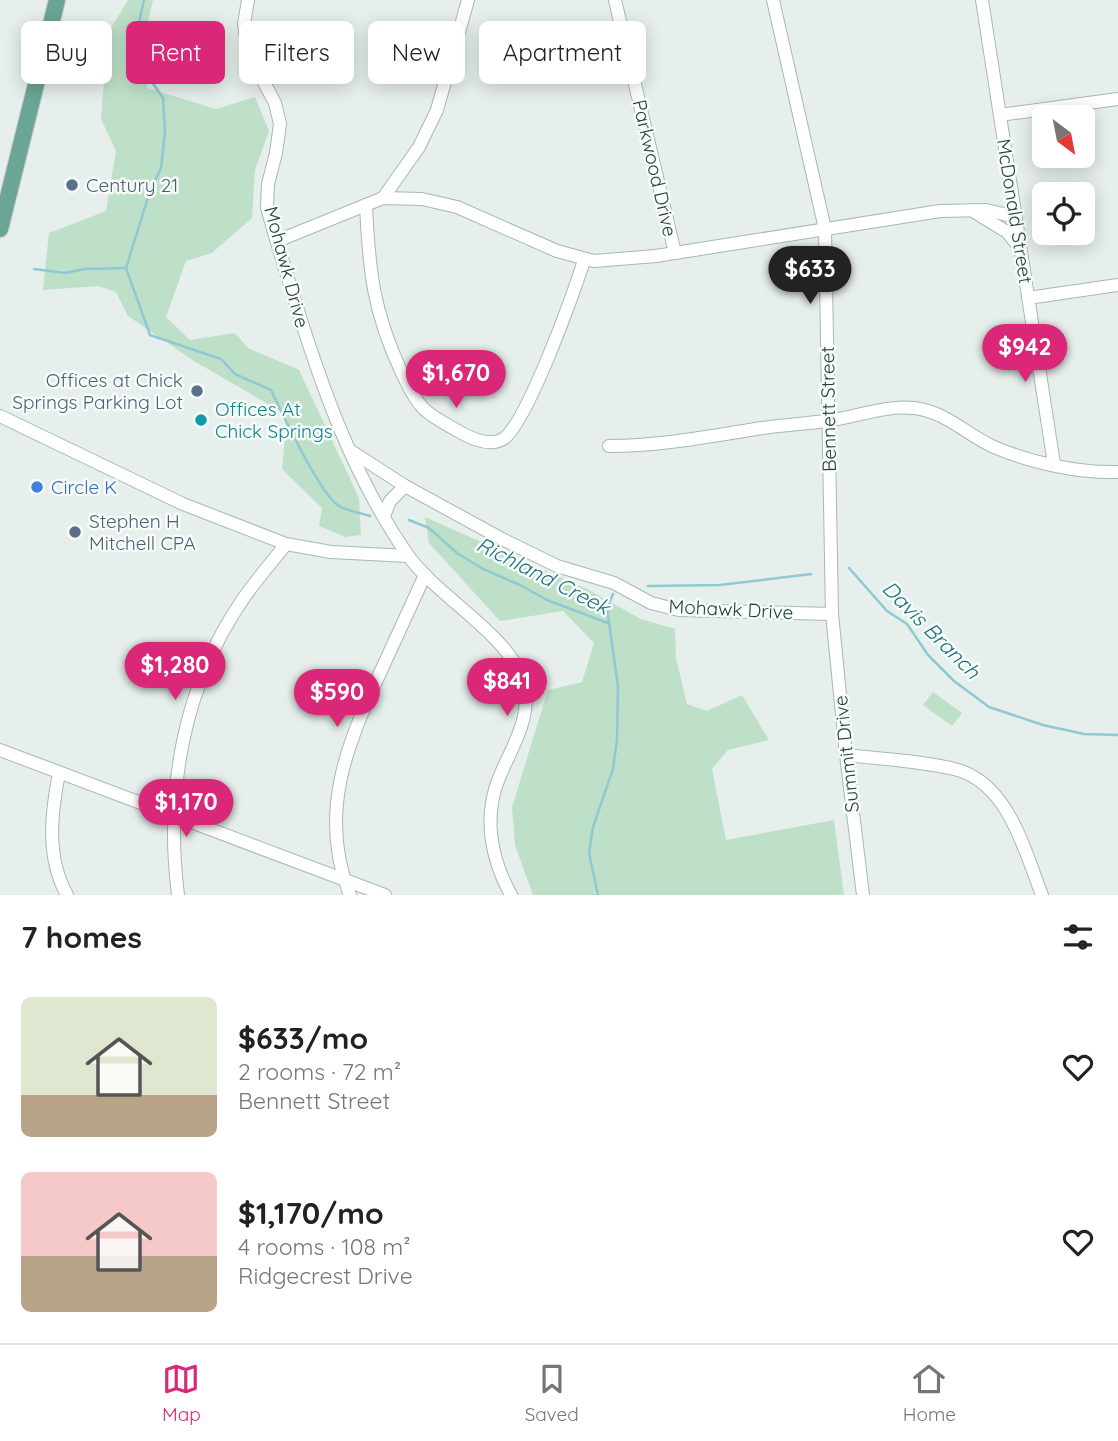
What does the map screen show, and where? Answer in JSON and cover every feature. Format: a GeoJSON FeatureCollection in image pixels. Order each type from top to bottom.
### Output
{"type":"FeatureCollection","features":[{"type":"Feature","properties":{"kind":"main road"},"geometry":{"type":"LineString","coordinates":[[1,218],[57,0]]}},
{"type":"Feature","properties":{"kind":"street","name":"Mohawk Drive"},"geometry":{"type":"LineString","coordinates":[[248,0],[244,24],[248,52],[275,103],[280,124],[268,184],[267,207],[336,425],[358,470],[408,556],[494,639],[513,661],[522,677],[526,694],[522,727],[499,778],[490,817],[495,860],[511,895]]}},
{"type":"Feature","properties":{"kind":"street"},"geometry":{"type":"LineString","coordinates":[[383,198],[419,147],[432,120],[444,89],[468,0]]}},
{"type":"Feature","properties":{"kind":"street","name":"Parkwood Drive"},"geometry":{"type":"LineString","coordinates":[[615,0],[675,253]]}},
{"type":"Feature","properties":{"kind":"street","name":"Bennett Street"},"geometry":{"type":"LineString","coordinates":[[773,0],[825,229],[832,614]]}},
{"type":"Feature","properties":{"kind":"street","name":"McDonald Street"},"geometry":{"type":"LineString","coordinates":[[982,0],[1054,464]]}},
{"type":"Feature","properties":{"kind":"street"},"geometry":{"type":"LineString","coordinates":[[1000,115],[1118,99]]}},
{"type":"Feature","properties":{"kind":"street"},"geometry":{"type":"LineString","coordinates":[[277,241],[383,198],[422,200],[457,207],[584,260],[625,259],[675,253],[940,211],[999,212],[1016,217]]}},
{"type":"Feature","properties":{"kind":"street"},"geometry":{"type":"LineString","coordinates":[[366,205],[374,300],[395,358],[420,405],[430,415],[472,439],[501,441],[511,433],[532,394],[584,260]]}},
{"type":"Feature","properties":{"kind":"street"},"geometry":{"type":"LineString","coordinates":[[971,210],[1007,232],[1020,249]]}},
{"type":"Feature","properties":{"kind":"street"},"geometry":{"type":"LineString","coordinates":[[1028,299],[1118,285]]}},
{"type":"Feature","properties":{"kind":"street"},"geometry":{"type":"LineString","coordinates":[[609,446],[678,442],[827,421],[896,408],[926,410],[948,418],[994,447],[1026,458],[1099,472],[1118,472]]}},
{"type":"Feature","properties":{"kind":"street"},"geometry":{"type":"LineString","coordinates":[[0,416],[183,504],[286,544],[331,552],[408,556]]}},
{"type":"Feature","properties":{"kind":"street","name":"Mohawk Drive"},"geometry":{"type":"LineString","coordinates":[[351,451],[405,486],[557,566],[614,583],[651,603],[679,610],[832,614]]}},
{"type":"Feature","properties":{"kind":"street"},"geometry":{"type":"LineString","coordinates":[[384,516],[390,501],[405,486]]}},
{"type":"Feature","properties":{"kind":"street"},"geometry":{"type":"LineString","coordinates":[[178,895],[174,859],[175,794],[186,726],[202,674],[243,598],[286,544]]}},
{"type":"Feature","properties":{"kind":"street"},"geometry":{"type":"LineString","coordinates":[[350,895],[337,855],[335,824],[338,784],[359,718],[425,575]]}},
{"type":"Feature","properties":{"kind":"street","name":"Summit Drive"},"geometry":{"type":"LineString","coordinates":[[832,614],[863,895]]}},
{"type":"Feature","properties":{"kind":"street"},"geometry":{"type":"LineString","coordinates":[[0,750],[385,895]]}},
{"type":"Feature","properties":{"kind":"street"},"geometry":{"type":"LineString","coordinates":[[846,755],[959,771],[982,783],[1000,803],[1018,834],[1042,895]]}},
{"type":"Feature","properties":{"kind":"street"},"geometry":{"type":"LineString","coordinates":[[59,773],[52,816],[52,839],[58,873],[67,895]]}},
{"type":"Feature","properties":{"kind":"green space"},"geometry":{"type":"Polygon","coordinates":[[[128,0],[153,0],[148,21],[126,21],[126,84],[147,84],[147,88],[216,109],[255,97],[269,131],[255,170],[252,218],[212,253],[186,261],[166,317],[190,340],[235,333],[248,348],[299,370],[359,498],[361,535],[345,537],[319,526],[322,508],[282,469],[287,415],[194,361],[128,316],[116,292],[98,286],[43,290],[49,233],[106,211],[116,151],[101,119],[104,84],[112,84],[112,26],[128,0]]]}},
{"type":"Feature","properties":{"kind":"green space"},"geometry":{"type":"Polygon","coordinates":[[[425,517],[587,589],[641,619],[675,629],[676,658],[687,704],[707,711],[742,695],[769,740],[728,750],[712,769],[726,840],[834,820],[844,895],[533,895],[515,845],[512,807],[548,690],[582,682],[594,643],[563,611],[500,621],[429,543],[425,517]]]}},
{"type":"Feature","properties":{"kind":"green space"},"geometry":{"type":"Polygon","coordinates":[[[933,692],[962,713],[952,726],[923,705],[933,692]]]}},
{"type":"Feature","properties":{"kind":"waterway","name":"Richland Creek"},"geometry":{"type":"LineString","coordinates":[[144,0],[136,59],[163,98],[165,132],[161,168],[150,191],[126,268],[150,335],[221,359],[235,374],[271,390],[302,452],[331,499],[342,508],[370,516]]}},
{"type":"Feature","properties":{"kind":"waterway"},"geometry":{"type":"LineString","coordinates":[[34,269],[65,273],[85,269],[126,268]]}},
{"type":"Feature","properties":{"kind":"waterway","name":"Richland Creek"},"geometry":{"type":"LineString","coordinates":[[409,520],[429,528],[457,553],[483,569],[547,600],[608,623]]}},
{"type":"Feature","properties":{"kind":"waterway","name":"Davis Branch"},"geometry":{"type":"LineString","coordinates":[[849,568],[887,611],[907,624],[928,655],[954,681],[989,707],[1043,725],[1084,734],[1118,735]]}},
{"type":"Feature","properties":{"kind":"waterway","name":"Davis Branch"},"geometry":{"type":"LineString","coordinates":[[648,586],[720,585],[811,574]]}},
{"type":"Feature","properties":{"kind":"waterway","name":"Richland Creek"},"geometry":{"type":"LineString","coordinates":[[598,895],[589,853],[593,827],[613,769],[617,740],[618,687],[607,608],[613,594]]}},
{"type":"Feature","properties":{"kind":"place","name":"Century 21"},"geometry":{"type":"Point","coordinates":[72,185]}},
{"type":"Feature","properties":{"kind":"place","name":"Offices at Chick Springs Parking Lot"},"geometry":{"type":"Point","coordinates":[197,391]}},
{"type":"Feature","properties":{"kind":"place","name":"Offices At Chick Springs"},"geometry":{"type":"Point","coordinates":[201,420]}},
{"type":"Feature","properties":{"kind":"place","name":"Circle K"},"geometry":{"type":"Point","coordinates":[37,487]}},
{"type":"Feature","properties":{"kind":"place","name":"Stephen H Mitchell CPA"},"geometry":{"type":"Point","coordinates":[75,532]}}]}
